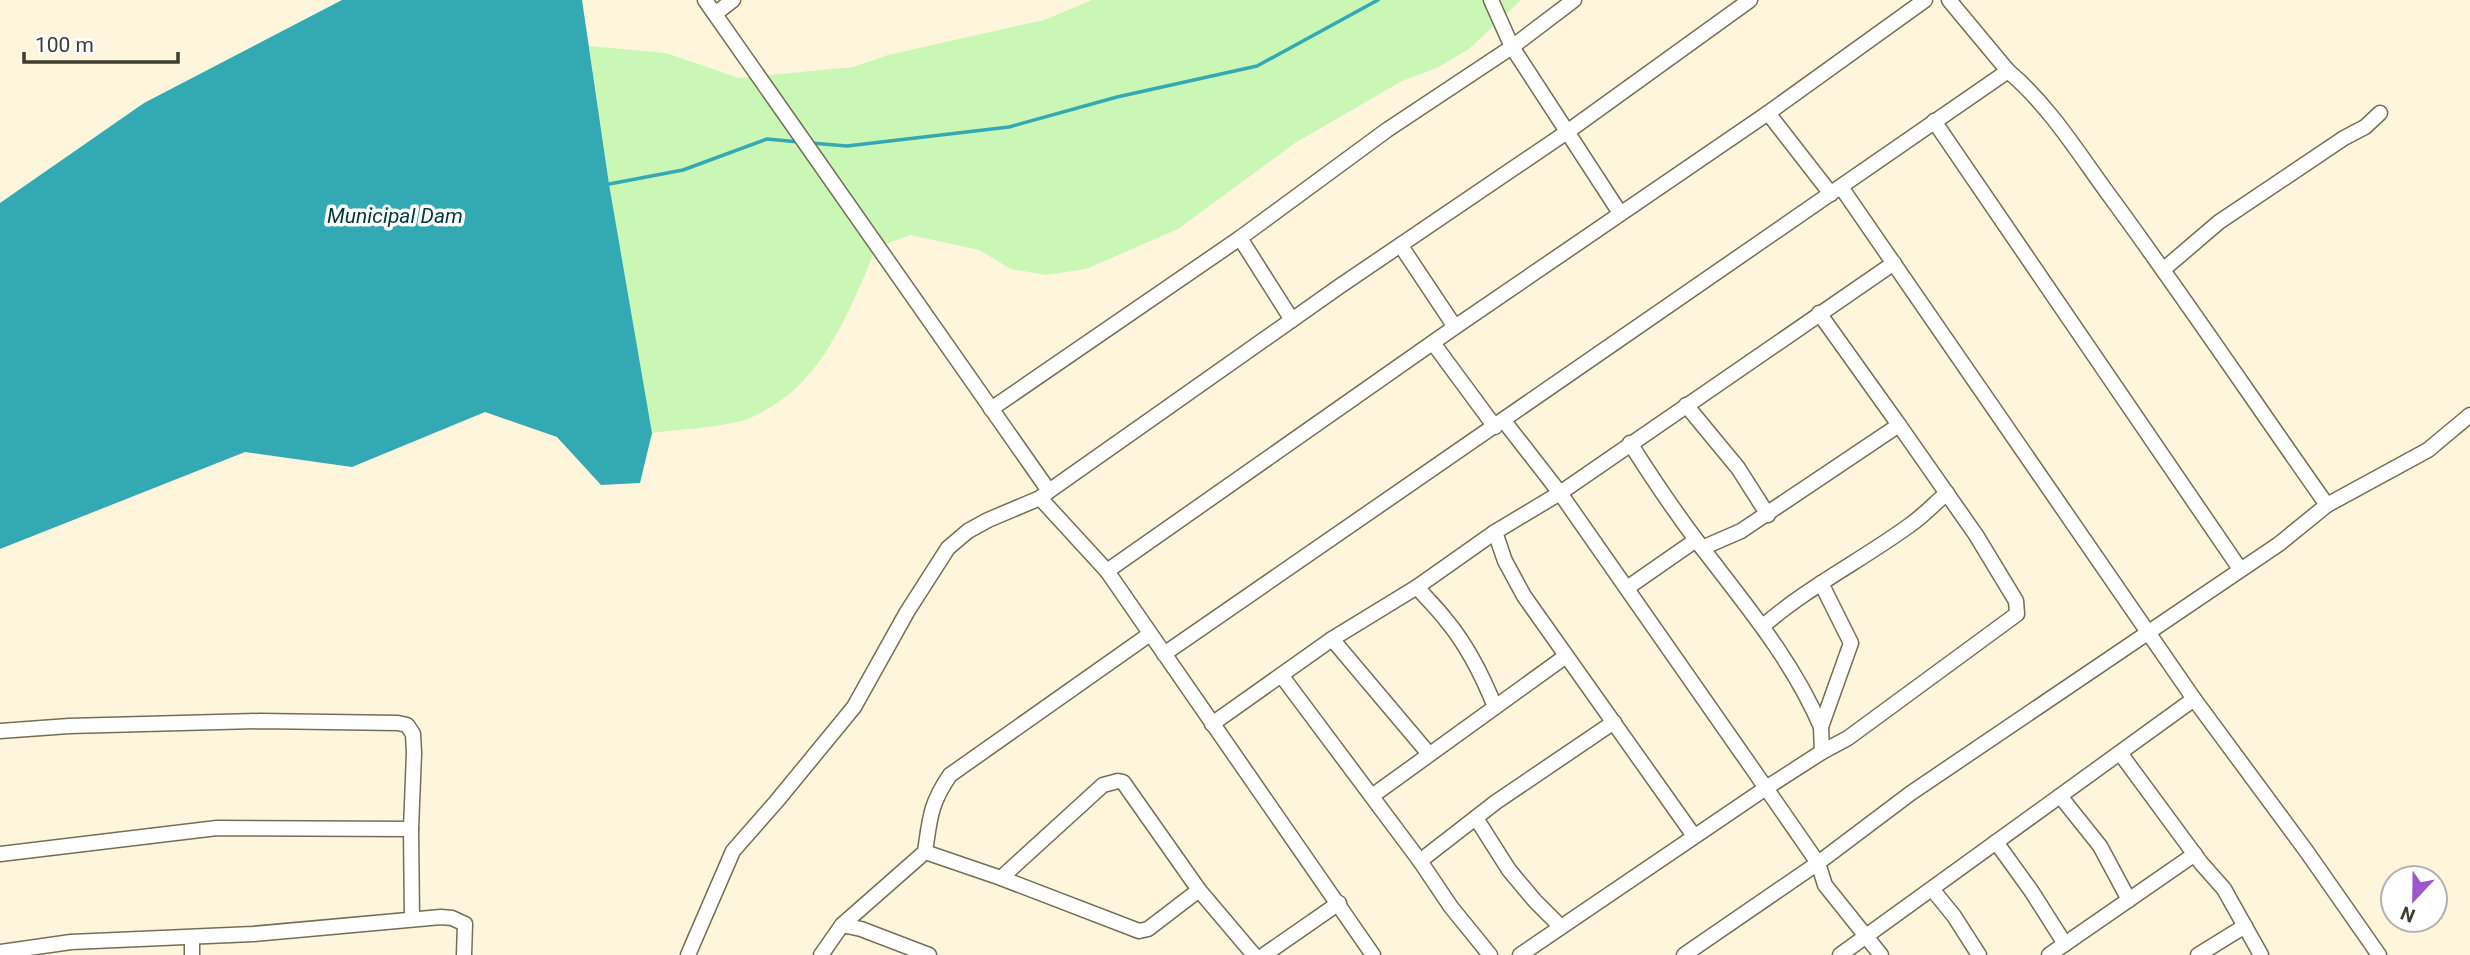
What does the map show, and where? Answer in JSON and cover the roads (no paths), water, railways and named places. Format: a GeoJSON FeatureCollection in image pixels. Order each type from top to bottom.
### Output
{"type":"FeatureCollection","features":[{"type":"Feature","properties":{"kind":"street"},"geometry":{"type":"LineString","coordinates":[[705,0],[991,408],[1044,494],[1107,571],[1373,955]]}},
{"type":"Feature","properties":{"kind":"street"},"geometry":{"type":"LineString","coordinates":[[715,14],[733,0]]}},
{"type":"Feature","properties":{"kind":"street"},"geometry":{"type":"LineString","coordinates":[[1491,0],[1512,47],[1620,213]]}},
{"type":"Feature","properties":{"kind":"street"},"geometry":{"type":"LineString","coordinates":[[991,408],[1240,238],[1387,130],[1512,47],[1574,0]]}},
{"type":"Feature","properties":{"kind":"street"},"geometry":{"type":"LineString","coordinates":[[688,955],[733,851],[854,707],[907,612],[948,548],[968,531],[1044,494],[1567,132],[1750,0]]}},
{"type":"Feature","properties":{"kind":"street"},"geometry":{"type":"LineString","coordinates":[[1107,571],[1455,327],[1768,113],[1925,0]]}},
{"type":"Feature","properties":{"kind":"street"},"geometry":{"type":"LineString","coordinates":[[1949,0],[2008,71],[2043,106],[2164,269],[2327,505]]}},
{"type":"Feature","properties":{"kind":"street"},"geometry":{"type":"LineString","coordinates":[[1164,654],[2008,71]]}},
{"type":"Feature","properties":{"kind":"street"},"geometry":{"type":"LineString","coordinates":[[1768,113],[1836,190],[1894,263],[2194,699],[2379,955]]}},
{"type":"Feature","properties":{"kind":"street"},"geometry":{"type":"LineString","coordinates":[[2164,269],[2219,222],[2344,138],[2365,127],[2380,113]]}},
{"type":"Feature","properties":{"kind":"street"},"geometry":{"type":"LineString","coordinates":[[1934,121],[2240,569]]}},
{"type":"Feature","properties":{"kind":"street"},"geometry":{"type":"LineString","coordinates":[[1240,238],[1292,320]]}},
{"type":"Feature","properties":{"kind":"street"},"geometry":{"type":"LineString","coordinates":[[1401,246],[1455,327]]}},
{"type":"Feature","properties":{"kind":"street"},"geometry":{"type":"LineString","coordinates":[[1212,724],[1332,639],[1417,587],[1495,532],[1560,493],[1894,263]]}},
{"type":"Feature","properties":{"kind":"street"},"geometry":{"type":"LineString","coordinates":[[1520,955],[1766,788],[1848,738],[2017,614],[2017,601],[1976,536],[1819,313]]}},
{"type":"Feature","properties":{"kind":"street"},"geometry":{"type":"LineString","coordinates":[[1433,343],[1560,493],[1818,863],[1825,886],[1881,955]]}},
{"type":"Feature","properties":{"kind":"street"},"geometry":{"type":"LineString","coordinates":[[1686,405],[1738,468],[1768,515]]}},
{"type":"Feature","properties":{"kind":"street"},"geometry":{"type":"LineString","coordinates":[[1684,955],[1818,863],[1911,793],[2279,544],[2327,505],[2413,460],[2470,415]]}},
{"type":"Feature","properties":{"kind":"street"},"geometry":{"type":"LineString","coordinates":[[1627,587],[1699,544],[1741,531],[1768,515],[1899,425]]}},
{"type":"Feature","properties":{"kind":"street"},"geometry":{"type":"LineString","coordinates":[[1630,443],[1654,482],[1699,544],[1763,626],[1802,685],[1821,727]]}},
{"type":"Feature","properties":{"kind":"street"},"geometry":{"type":"LineString","coordinates":[[1763,626],[1783,609],[1911,524],[1947,492]]}},
{"type":"Feature","properties":{"kind":"street"},"geometry":{"type":"LineString","coordinates":[[1495,532],[1505,561],[1524,596],[1658,789],[1694,836]]}},
{"type":"Feature","properties":{"kind":"street"},"geometry":{"type":"LineString","coordinates":[[1821,583],[1851,643],[1821,727],[1822,752]]}},
{"type":"Feature","properties":{"kind":"street"},"geometry":{"type":"LineString","coordinates":[[1417,587],[1460,640],[1487,686],[1495,707]]}},
{"type":"Feature","properties":{"kind":"street"},"geometry":{"type":"LineString","coordinates":[[821,955],[842,925],[925,852],[936,795],[950,775],[1150,635]]}},
{"type":"Feature","properties":{"kind":"street"},"geometry":{"type":"LineString","coordinates":[[1332,639],[1429,754]]}},
{"type":"Feature","properties":{"kind":"street"},"geometry":{"type":"LineString","coordinates":[[1372,796],[1566,656]]}},
{"type":"Feature","properties":{"kind":"street"},"geometry":{"type":"LineString","coordinates":[[1281,675],[1420,861],[1451,907],[1490,955]]}},
{"type":"Feature","properties":{"kind":"street"},"geometry":{"type":"LineString","coordinates":[[1840,955],[2194,699]]}},
{"type":"Feature","properties":{"kind":"street"},"geometry":{"type":"LineString","coordinates":[[0,732],[69,726],[260,721],[403,723],[413,734],[414,754],[412,919]]}},
{"type":"Feature","properties":{"kind":"street"},"geometry":{"type":"LineString","coordinates":[[1420,861],[1476,818],[1614,722]]}},
{"type":"Feature","properties":{"kind":"street"},"geometry":{"type":"LineString","coordinates":[[2120,753],[2224,889],[2261,955]]}},
{"type":"Feature","properties":{"kind":"street"},"geometry":{"type":"LineString","coordinates":[[1001,878],[1103,785],[1118,781],[1128,787],[1199,890],[1254,955]]}},
{"type":"Feature","properties":{"kind":"street"},"geometry":{"type":"LineString","coordinates":[[2060,796],[2100,846],[2129,900]]}},
{"type":"Feature","properties":{"kind":"street"},"geometry":{"type":"LineString","coordinates":[[1476,818],[1509,870],[1561,927]]}},
{"type":"Feature","properties":{"kind":"street"},"geometry":{"type":"LineString","coordinates":[[0,854],[217,828],[411,829]]}},
{"type":"Feature","properties":{"kind":"street"},"geometry":{"type":"LineString","coordinates":[[1996,842],[2032,892],[2064,944]]}},
{"type":"Feature","properties":{"kind":"street"},"geometry":{"type":"LineString","coordinates":[[925,852],[1139,931],[1148,929],[1199,890]]}},
{"type":"Feature","properties":{"kind":"street"},"geometry":{"type":"LineString","coordinates":[[2049,955],[2195,854]]}},
{"type":"Feature","properties":{"kind":"street"},"geometry":{"type":"LineString","coordinates":[[1932,889],[1954,916],[1979,955]]}},
{"type":"Feature","properties":{"kind":"street"},"geometry":{"type":"LineString","coordinates":[[1264,955],[1339,903]]}},
{"type":"Feature","properties":{"kind":"street"},"geometry":{"type":"LineString","coordinates":[[1,950],[71,942],[192,938],[452,918],[465,924],[464,955]]}},
{"type":"Feature","properties":{"kind":"street"},"geometry":{"type":"LineString","coordinates":[[842,925],[861,929],[929,955]]}},
{"type":"Feature","properties":{"kind":"street"},"geometry":{"type":"LineString","coordinates":[[2198,955],[2245,926]]}},
{"type":"Feature","properties":{"kind":"street"},"geometry":{"type":"LineString","coordinates":[[192,938],[192,955]]}},
{"type":"Feature","properties":{"kind":"water","name":"Municipal Dam"},"geometry":{"type":"Polygon","coordinates":[[[342,0],[582,0],[609,184],[652,433],[640,483],[601,485],[557,437],[485,412],[352,467],[245,452],[0,549],[0,203],[144,103],[342,0]]]}},
{"type":"Feature","properties":{"kind":"waterway"},"geometry":{"type":"LineString","coordinates":[[811,143],[847,146],[1009,127],[1117,97],[1257,66],[1378,0]]}},
{"type":"Feature","properties":{"kind":"waterway"},"geometry":{"type":"LineString","coordinates":[[604,185],[683,170],[767,139],[799,142]]}}]}
